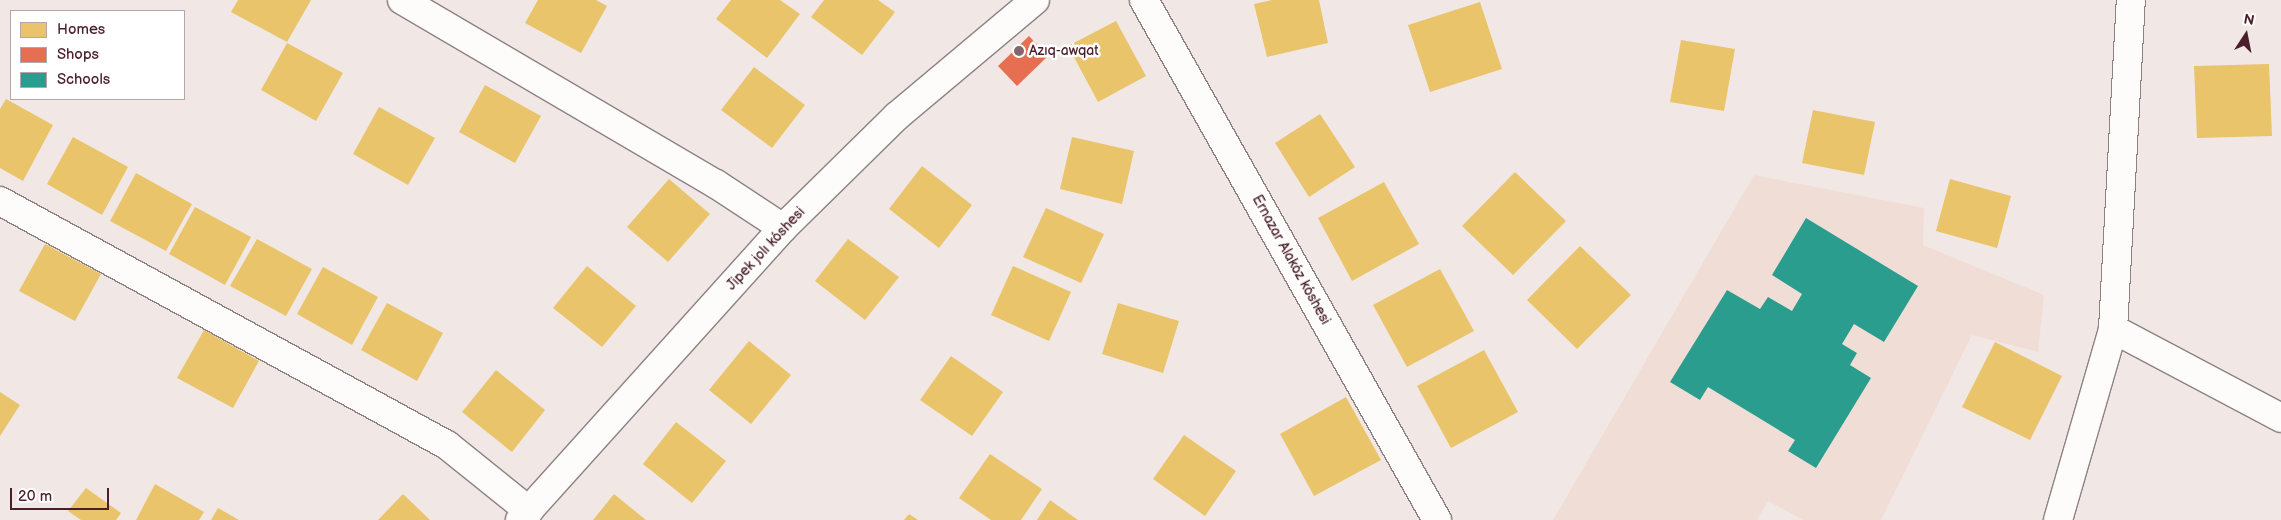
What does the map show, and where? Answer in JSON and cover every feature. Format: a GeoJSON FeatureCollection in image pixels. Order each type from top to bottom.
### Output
{"type":"FeatureCollection","features":[{"type":"Feature","properties":{"kind":"street"},"geometry":{"type":"LineString","coordinates":[[402,0],[716,184],[783,228]]}},
{"type":"Feature","properties":{"kind":"street","name":"Jipek jolı kóshesi"},"geometry":{"type":"LineString","coordinates":[[524,515],[783,228],[897,116],[1035,0]]}},
{"type":"Feature","properties":{"kind":"street","name":"Ernazar Alakóz kóshesi"},"geometry":{"type":"LineString","coordinates":[[1144,0],[1437,520]]}},
{"type":"Feature","properties":{"kind":"street"},"geometry":{"type":"LineString","coordinates":[[2058,520],[2113,329],[2131,0]]}},
{"type":"Feature","properties":{"kind":"street"},"geometry":{"type":"LineString","coordinates":[[0,201],[447,445],[524,515]]}},
{"type":"Feature","properties":{"kind":"street"},"geometry":{"type":"LineString","coordinates":[[2113,329],[2281,418]]}},
{"type":"Feature","properties":{"kind":"shaded area"},"geometry":{"type":"Polygon","coordinates":[[[1754,175],[1924,208],[1923,245],[2044,295],[2038,352],[1972,335],[1881,520],[1803,520],[1768,501],[1757,520],[1553,520],[1754,175]]]}},
{"type":"Feature","properties":{"kind":"building: Homes"},"geometry":{"type":"Polygon","coordinates":[[[238,0],[311,0],[287,42],[231,12],[238,0]]]}},
{"type":"Feature","properties":{"kind":"building: Homes"},"geometry":{"type":"Polygon","coordinates":[[[538,0],[596,0],[607,6],[581,53],[525,23],[538,0]]]}},
{"type":"Feature","properties":{"kind":"building: Homes"},"geometry":{"type":"Polygon","coordinates":[[[731,0],[780,0],[800,14],[767,58],[716,19],[731,0]]]}},
{"type":"Feature","properties":{"kind":"building: Homes"},"geometry":{"type":"Polygon","coordinates":[[[824,0],[878,0],[895,12],[862,55],[811,17],[824,0]]]}},
{"type":"Feature","properties":{"kind":"building: Homes"},"geometry":{"type":"Polygon","coordinates":[[[1272,0],[1319,0],[1328,43],[1267,57],[1254,4],[1272,0]]]}},
{"type":"Feature","properties":{"kind":"building: Homes"},"geometry":{"type":"Polygon","coordinates":[[[1480,2],[1502,69],[1430,92],[1408,25],[1480,2]]]}},
{"type":"Feature","properties":{"kind":"building: Homes"},"geometry":{"type":"Polygon","coordinates":[[[1116,21],[1146,76],[1098,102],[1068,46],[1116,21]]]}},
{"type":"Feature","properties":{"kind":"building: Homes"},"geometry":{"type":"Polygon","coordinates":[[[1681,40],[1735,49],[1724,111],[1670,102],[1681,40]]]}},
{"type":"Feature","properties":{"kind":"building: Homes"},"geometry":{"type":"Polygon","coordinates":[[[287,43],[343,73],[316,121],[261,90],[287,43]]]}},
{"type":"Feature","properties":{"kind":"building: Homes"},"geometry":{"type":"Polygon","coordinates":[[[2269,64],[2272,136],[2197,138],[2194,66],[2269,64]]]}},
{"type":"Feature","properties":{"kind":"building: Homes"},"geometry":{"type":"Polygon","coordinates":[[[754,67],[805,105],[772,148],[721,110],[754,67]]]}},
{"type":"Feature","properties":{"kind":"building: Homes"},"geometry":{"type":"Polygon","coordinates":[[[485,85],[541,116],[515,163],[459,132],[485,85]]]}},
{"type":"Feature","properties":{"kind":"building: Homes"},"geometry":{"type":"Polygon","coordinates":[[[6,99],[53,125],[23,181],[0,168],[0,109],[6,99]]]}},
{"type":"Feature","properties":{"kind":"building: Homes"},"geometry":{"type":"Polygon","coordinates":[[[379,107],[435,138],[408,185],[353,154],[379,107]]]}},
{"type":"Feature","properties":{"kind":"building: Homes"},"geometry":{"type":"Polygon","coordinates":[[[1813,110],[1875,122],[1864,175],[1802,163],[1813,110]]]}},
{"type":"Feature","properties":{"kind":"building: Homes"},"geometry":{"type":"Polygon","coordinates":[[[1320,114],[1355,167],[1309,197],[1275,143],[1320,114]]]}},
{"type":"Feature","properties":{"kind":"building: Homes"},"geometry":{"type":"Polygon","coordinates":[[[73,137],[128,167],[102,215],[47,184],[73,137]]]}},
{"type":"Feature","properties":{"kind":"building: Homes"},"geometry":{"type":"Polygon","coordinates":[[[1072,137],[1134,151],[1122,204],[1060,189],[1072,137]]]}},
{"type":"Feature","properties":{"kind":"building: Homes"},"geometry":{"type":"Polygon","coordinates":[[[922,166],[972,205],[939,248],[889,209],[922,166]]]}},
{"type":"Feature","properties":{"kind":"building: Homes"},"geometry":{"type":"Polygon","coordinates":[[[1515,172],[1566,221],[1513,275],[1462,226],[1515,172]]]}},
{"type":"Feature","properties":{"kind":"building: Homes"},"geometry":{"type":"Polygon","coordinates":[[[136,173],[192,204],[166,251],[110,221],[136,173]]]}},
{"type":"Feature","properties":{"kind":"building: Homes"},"geometry":{"type":"Polygon","coordinates":[[[669,179],[710,214],[668,262],[627,227],[669,179]]]}},
{"type":"Feature","properties":{"kind":"building: Homes"},"geometry":{"type":"Polygon","coordinates":[[[1950,179],[2011,196],[1997,248],[1936,231],[1950,179]]]}},
{"type":"Feature","properties":{"kind":"building: Homes"},"geometry":{"type":"Polygon","coordinates":[[[1384,182],[1419,244],[1352,281],[1318,218],[1384,182]]]}},
{"type":"Feature","properties":{"kind":"building: Homes"},"geometry":{"type":"Polygon","coordinates":[[[195,207],[251,237],[225,285],[169,254],[195,207]]]}},
{"type":"Feature","properties":{"kind":"building: Homes"},"geometry":{"type":"Polygon","coordinates":[[[1046,208],[1104,234],[1081,283],[1023,257],[1046,208]]]}},
{"type":"Feature","properties":{"kind":"building: Homes"},"geometry":{"type":"Polygon","coordinates":[[[257,239],[312,269],[286,316],[230,286],[257,239]]]}},
{"type":"Feature","properties":{"kind":"building: Homes"},"geometry":{"type":"Polygon","coordinates":[[[848,239],[899,277],[865,320],[815,281],[848,239]]]}},
{"type":"Feature","properties":{"kind":"building: Homes"},"geometry":{"type":"Polygon","coordinates":[[[45,244],[101,274],[75,321],[19,291],[45,244]]]}},
{"type":"Feature","properties":{"kind":"building: Homes"},"geometry":{"type":"Polygon","coordinates":[[[1580,246],[1631,295],[1577,349],[1527,300],[1580,246]]]}},
{"type":"Feature","properties":{"kind":"building: Homes"},"geometry":{"type":"Polygon","coordinates":[[[587,266],[636,306],[602,347],[553,308],[587,266]]]}},
{"type":"Feature","properties":{"kind":"building: Homes"},"geometry":{"type":"Polygon","coordinates":[[[1013,266],[1071,292],[1049,341],[991,315],[1013,266]]]}},
{"type":"Feature","properties":{"kind":"building: Homes"},"geometry":{"type":"Polygon","coordinates":[[[323,267],[378,297],[352,345],[297,314],[323,267]]]}},
{"type":"Feature","properties":{"kind":"building: Homes"},"geometry":{"type":"Polygon","coordinates":[[[1440,269],[1474,331],[1407,367],[1373,305],[1440,269]]]}},
{"type":"Feature","properties":{"kind":"building: Homes"},"geometry":{"type":"Polygon","coordinates":[[[387,303],[443,333],[417,381],[361,350],[387,303]]]}},
{"type":"Feature","properties":{"kind":"building: Homes"},"geometry":{"type":"Polygon","coordinates":[[[1118,303],[1179,321],[1163,373],[1102,354],[1118,303]]]}},
{"type":"Feature","properties":{"kind":"building: Homes"},"geometry":{"type":"Polygon","coordinates":[[[204,330],[259,361],[233,408],[177,378],[204,330]]]}},
{"type":"Feature","properties":{"kind":"building: Homes"},"geometry":{"type":"Polygon","coordinates":[[[749,341],[791,375],[751,424],[709,390],[749,341]]]}},
{"type":"Feature","properties":{"kind":"building: Homes"},"geometry":{"type":"Polygon","coordinates":[[[1995,342],[2062,376],[2030,440],[1962,407],[1995,342]]]}},
{"type":"Feature","properties":{"kind":"building: Homes"},"geometry":{"type":"Polygon","coordinates":[[[1484,350],[1518,412],[1451,448],[1417,386],[1484,350]]]}},
{"type":"Feature","properties":{"kind":"building: Homes"},"geometry":{"type":"Polygon","coordinates":[[[951,356],[1003,392],[972,436],[920,400],[951,356]]]}},
{"type":"Feature","properties":{"kind":"building: Homes"},"geometry":{"type":"Polygon","coordinates":[[[496,370],[545,410],[512,452],[462,412],[496,370]]]}},
{"type":"Feature","properties":{"kind":"building: Homes"},"geometry":{"type":"Polygon","coordinates":[[[0,392],[20,405],[0,436],[0,392]]]}},
{"type":"Feature","properties":{"kind":"building: Homes"},"geometry":{"type":"Polygon","coordinates":[[[1346,397],[1381,460],[1314,496],[1280,434],[1346,397]]]}},
{"type":"Feature","properties":{"kind":"building: Homes"},"geometry":{"type":"Polygon","coordinates":[[[676,422],[726,461],[692,503],[643,464],[676,422]]]}},
{"type":"Feature","properties":{"kind":"building: Homes"},"geometry":{"type":"Polygon","coordinates":[[[1184,435],[1236,471],[1205,516],[1153,479],[1184,435]]]}},
{"type":"Feature","properties":{"kind":"building: Homes"},"geometry":{"type":"Polygon","coordinates":[[[990,454],[1042,489],[1021,520],[991,520],[959,498],[990,454]]]}},
{"type":"Feature","properties":{"kind":"building: Homes"},"geometry":{"type":"Polygon","coordinates":[[[155,484],[204,512],[199,520],[136,520],[155,484]]]}},
{"type":"Feature","properties":{"kind":"building: Homes"},"geometry":{"type":"Polygon","coordinates":[[[86,488],[121,513],[116,520],[81,520],[68,511],[86,488]]]}},
{"type":"Feature","properties":{"kind":"building: Homes"},"geometry":{"type":"Polygon","coordinates":[[[403,494],[430,520],[378,520],[403,494]]]}},
{"type":"Feature","properties":{"kind":"building: Homes"},"geometry":{"type":"Polygon","coordinates":[[[614,494],[646,520],[593,520],[614,494]]]}},
{"type":"Feature","properties":{"kind":"building: Homes"},"geometry":{"type":"Polygon","coordinates":[[[1050,500],[1078,520],[1037,520],[1050,500]]]}},
{"type":"Feature","properties":{"kind":"building: Homes"},"geometry":{"type":"Polygon","coordinates":[[[218,508],[239,520],[211,520],[218,508]]]}},
{"type":"Feature","properties":{"kind":"building: Homes"},"geometry":{"type":"Polygon","coordinates":[[[909,514],[918,520],[904,520],[909,514]]]}},
{"type":"Feature","properties":{"kind":"building: Shops"},"geometry":{"type":"Polygon","coordinates":[[[1029,36],[1048,56],[1017,86],[998,66],[1029,36]]]}},
{"type":"Feature","properties":{"kind":"building: Schools"},"geometry":{"type":"Polygon","coordinates":[[[1806,218],[1918,286],[1884,342],[1854,324],[1842,344],[1857,353],[1850,365],[1871,378],[1816,468],[1788,451],[1795,440],[1708,387],[1700,400],[1670,382],[1727,290],[1760,309],[1768,297],[1792,311],[1802,294],[1772,275],[1806,218]]]}},
{"type":"Feature","properties":{"kind":"place","name":"Azıq-awqat"},"geometry":{"type":"Point","coordinates":[1019,51]}}]}
